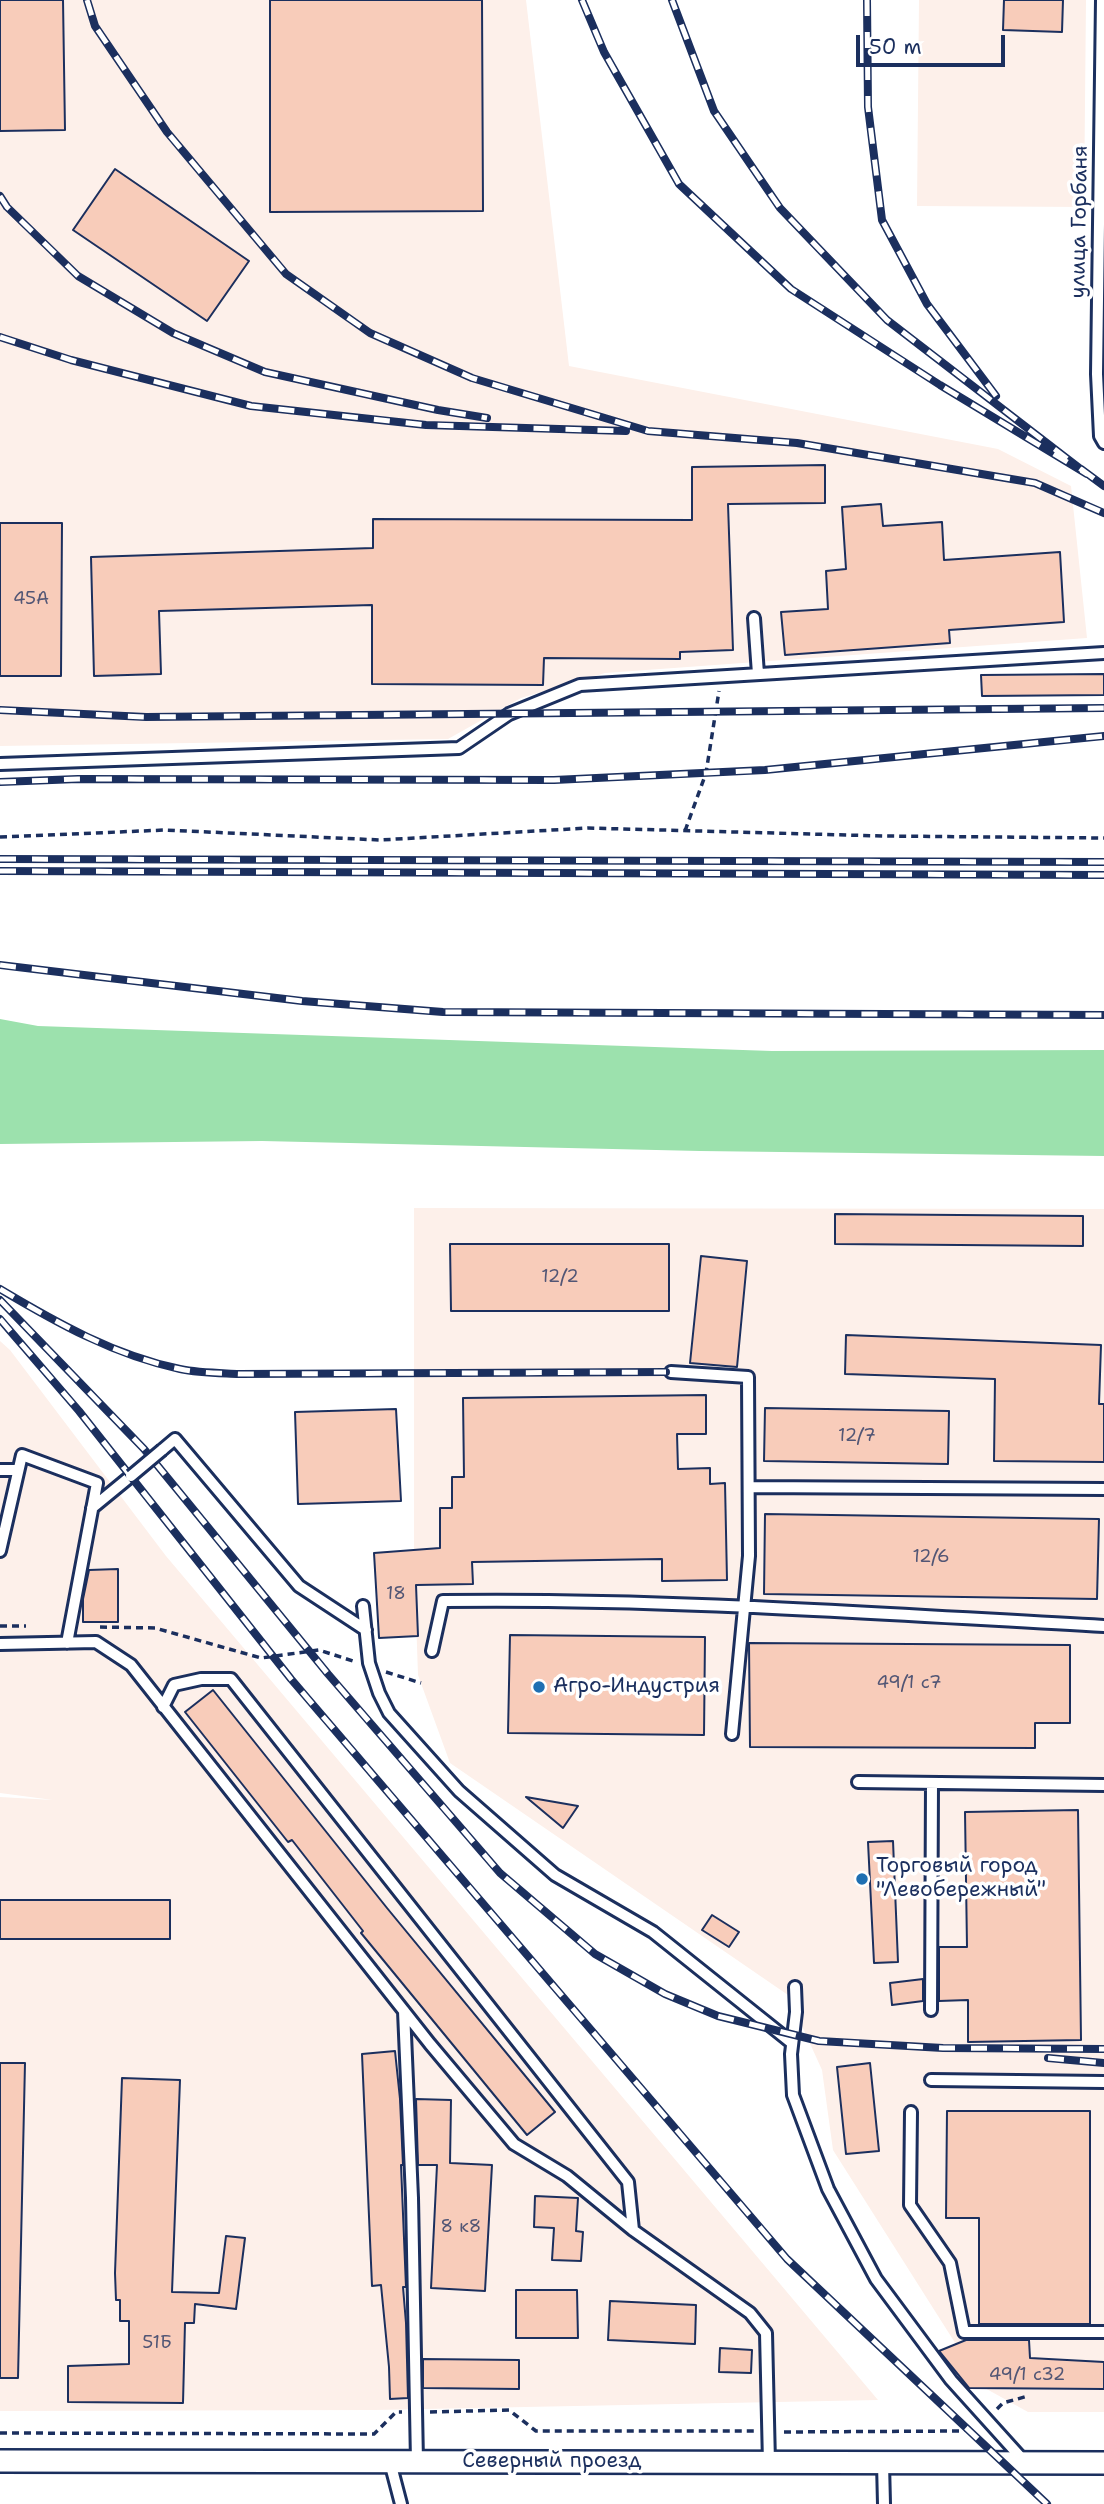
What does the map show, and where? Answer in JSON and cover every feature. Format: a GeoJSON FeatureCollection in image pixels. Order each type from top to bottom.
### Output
{"type":"FeatureCollection","features":[{"type":"Feature","properties":{"kind":"street","name":"Северный проезд"},"geometry":{"type":"LineString","coordinates":[[0,2461],[1104,2463]]}},
{"type":"Feature","properties":{"kind":"lane","name":"улица Горбаня"},"geometry":{"type":"LineString","coordinates":[[1102,0],[1097,374],[1100,436],[1104,443]]}},
{"type":"Feature","properties":{"kind":"lane"},"geometry":{"type":"LineString","coordinates":[[754,618],[758,674]]}},
{"type":"Feature","properties":{"kind":"lane"},"geometry":{"type":"LineString","coordinates":[[0,764],[459,748],[509,714],[580,685],[1104,653]]}},
{"type":"Feature","properties":{"kind":"lane"},"geometry":{"type":"LineString","coordinates":[[671,1372],[748,1377],[749,1556],[732,1734]]}},
{"type":"Feature","properties":{"kind":"lane"},"geometry":{"type":"LineString","coordinates":[[92,1508],[175,1439],[299,1586],[366,1630]]}},
{"type":"Feature","properties":{"kind":"lane"},"geometry":{"type":"LineString","coordinates":[[0,1551],[22,1455],[97,1483],[67,1643]]}},
{"type":"Feature","properties":{"kind":"lane"},"geometry":{"type":"LineString","coordinates":[[0,1470],[18,1470]]}},
{"type":"Feature","properties":{"kind":"lane"},"geometry":{"type":"LineString","coordinates":[[749,1487],[1104,1489]]}},
{"type":"Feature","properties":{"kind":"lane"},"geometry":{"type":"LineString","coordinates":[[432,1651],[443,1601],[502,1600],[744,1607],[1104,1626]]}},
{"type":"Feature","properties":{"kind":"lane"},"geometry":{"type":"LineString","coordinates":[[363,1606],[371,1667],[389,1713],[459,1791],[555,1875],[653,1931],[792,2043]]}},
{"type":"Feature","properties":{"kind":"lane"},"geometry":{"type":"LineString","coordinates":[[0,1644],[96,1642],[131,1665],[404,2011],[514,2144],[567,2176],[633,2230],[750,2313],[766,2333],[769,2463]]}},
{"type":"Feature","properties":{"kind":"lane"},"geometry":{"type":"LineString","coordinates":[[163,1707],[174,1685],[201,1679],[231,1679],[628,2182],[633,2230]]}},
{"type":"Feature","properties":{"kind":"lane"},"geometry":{"type":"LineString","coordinates":[[858,1782],[1104,1785]]}},
{"type":"Feature","properties":{"kind":"lane"},"geometry":{"type":"LineString","coordinates":[[931,2010],[932,1783]]}},
{"type":"Feature","properties":{"kind":"lane"},"geometry":{"type":"LineString","coordinates":[[795,1987],[793,2095],[828,2189],[876,2279],[951,2380],[1026,2463]]}},
{"type":"Feature","properties":{"kind":"lane"},"geometry":{"type":"LineString","coordinates":[[404,2011],[412,2198],[417,2462]]}},
{"type":"Feature","properties":{"kind":"lane"},"geometry":{"type":"LineString","coordinates":[[931,2080],[1104,2082]]}},
{"type":"Feature","properties":{"kind":"lane"},"geometry":{"type":"LineString","coordinates":[[911,2112],[910,2205],[950,2263],[964,2332],[1104,2332]]}},
{"type":"Feature","properties":{"kind":"lane"},"geometry":{"type":"LineString","coordinates":[[390,2462],[401,2504]]}},
{"type":"Feature","properties":{"kind":"lane"},"geometry":{"type":"LineString","coordinates":[[883,2463],[884,2504]]}},
{"type":"Feature","properties":{"kind":"path"},"geometry":{"type":"LineString","coordinates":[[685,831],[706,773],[723,676]]}},
{"type":"Feature","properties":{"kind":"path"},"geometry":{"type":"LineString","coordinates":[[0,837],[165,830],[380,840],[588,828],[883,836],[1104,838]]}},
{"type":"Feature","properties":{"kind":"path"},"geometry":{"type":"LineString","coordinates":[[0,1626],[33,1626]]}},
{"type":"Feature","properties":{"kind":"path"},"geometry":{"type":"LineString","coordinates":[[70,1627],[155,1628],[261,1658],[319,1650],[421,1683]]}},
{"type":"Feature","properties":{"kind":"path"},"geometry":{"type":"LineString","coordinates":[[0,2433],[374,2434],[396,2412],[509,2410],[536,2431],[959,2431],[980,2426],[1003,2403],[1028,2396]]}},
{"type":"Feature","properties":{"kind":"shaded area"},"geometry":{"type":"Polygon","coordinates":[[[0,0],[526,0],[569,366],[998,449],[1071,486],[1087,638],[605,673],[521,698],[448,739],[0,746],[0,0]]]}},
{"type":"Feature","properties":{"kind":"shaded area"},"geometry":{"type":"Polygon","coordinates":[[[919,0],[1086,0],[1084,207],[917,206],[919,0]]]}},
{"type":"Feature","properties":{"kind":"shaded area","name":"Торговый город \"Левобережный\""},"geometry":{"type":"Polygon","coordinates":[[[414,1208],[1104,1209],[1104,2412],[1028,2412],[983,2387],[833,2150],[822,2070],[788,1995],[450,1763],[418,1675],[414,1561],[414,1208]]]}},
{"type":"Feature","properties":{"kind":"shaded area"},"geometry":{"type":"Polygon","coordinates":[[[0,1341],[10,1350],[166,1556],[878,2400],[374,2410],[0,2411],[0,1797],[53,1800],[0,1793],[0,1341]]]}},
{"type":"Feature","properties":{"kind":"green space"},"geometry":{"type":"Polygon","coordinates":[[[0,1019],[38,1026],[772,1051],[1104,1050],[1104,1156],[700,1151],[262,1141],[0,1144],[0,1019]]]}},
{"type":"Feature","properties":{"kind":"building"},"geometry":{"type":"Polygon","coordinates":[[[0,0],[63,0],[65,130],[0,131],[0,0]]]}},
{"type":"Feature","properties":{"kind":"building"},"geometry":{"type":"Polygon","coordinates":[[[270,0],[482,0],[483,211],[270,212],[270,0]]]}},
{"type":"Feature","properties":{"kind":"building"},"geometry":{"type":"Polygon","coordinates":[[[1004,0],[1063,0],[1062,32],[1003,30],[1004,0]]]}},
{"type":"Feature","properties":{"kind":"building"},"geometry":{"type":"Polygon","coordinates":[[[115,169],[249,261],[207,321],[73,230],[115,169]]]}},
{"type":"Feature","properties":{"kind":"building"},"geometry":{"type":"Polygon","coordinates":[[[825,465],[825,503],[728,504],[733,650],[680,652],[680,659],[544,658],[543,685],[372,684],[372,605],[159,611],[161,674],[94,676],[91,557],[373,548],[373,519],[692,520],[692,467],[825,465]]]}},
{"type":"Feature","properties":{"kind":"building"},"geometry":{"type":"Polygon","coordinates":[[[881,504],[883,526],[942,522],[944,560],[1060,552],[1064,622],[949,630],[950,643],[785,655],[781,612],[828,609],[826,571],[846,569],[842,507],[881,504]]]}},
{"type":"Feature","properties":{"kind":"building"},"geometry":{"type":"Polygon","coordinates":[[[0,523],[62,523],[61,676],[0,676],[0,523]]]}},
{"type":"Feature","properties":{"kind":"building"},"geometry":{"type":"Polygon","coordinates":[[[1104,674],[1104,695],[982,696],[981,675],[1104,674]]]}},
{"type":"Feature","properties":{"kind":"building"},"geometry":{"type":"Polygon","coordinates":[[[835,1214],[1083,1216],[1083,1246],[835,1244],[835,1214]]]}},
{"type":"Feature","properties":{"kind":"building"},"geometry":{"type":"Polygon","coordinates":[[[450,1244],[669,1244],[669,1311],[451,1311],[450,1244]]]}},
{"type":"Feature","properties":{"kind":"building"},"geometry":{"type":"Polygon","coordinates":[[[701,1256],[747,1261],[737,1367],[690,1363],[701,1256]]]}},
{"type":"Feature","properties":{"kind":"building"},"geometry":{"type":"Polygon","coordinates":[[[846,1335],[1101,1345],[1099,1404],[1104,1404],[1104,1462],[994,1461],[995,1379],[845,1374],[846,1335]]]}},
{"type":"Feature","properties":{"kind":"building"},"geometry":{"type":"Polygon","coordinates":[[[706,1395],[706,1434],[677,1434],[678,1469],[710,1468],[710,1484],[725,1483],[727,1580],[662,1581],[662,1559],[472,1562],[473,1584],[416,1585],[418,1636],[379,1638],[374,1553],[440,1548],[440,1508],[452,1508],[452,1477],[464,1477],[463,1398],[706,1395]]]}},
{"type":"Feature","properties":{"kind":"building"},"geometry":{"type":"Polygon","coordinates":[[[765,1408],[949,1411],[948,1464],[764,1461],[765,1408]]]}},
{"type":"Feature","properties":{"kind":"building"},"geometry":{"type":"Polygon","coordinates":[[[396,1409],[401,1501],[298,1504],[295,1412],[396,1409]]]}},
{"type":"Feature","properties":{"kind":"building"},"geometry":{"type":"Polygon","coordinates":[[[765,1514],[1099,1519],[1097,1599],[764,1594],[765,1514]]]}},
{"type":"Feature","properties":{"kind":"building"},"geometry":{"type":"Polygon","coordinates":[[[118,1569],[118,1622],[83,1622],[83,1599],[89,1570],[118,1569]]]}},
{"type":"Feature","properties":{"kind":"building"},"geometry":{"type":"Polygon","coordinates":[[[510,1635],[705,1637],[704,1735],[508,1733],[510,1635]]]}},
{"type":"Feature","properties":{"kind":"building"},"geometry":{"type":"Polygon","coordinates":[[[749,1643],[1070,1645],[1070,1723],[1035,1723],[1035,1748],[750,1747],[749,1643]]]}},
{"type":"Feature","properties":{"kind":"building"},"geometry":{"type":"Polygon","coordinates":[[[213,1690],[555,2112],[527,2135],[361,1933],[363,1931],[292,1840],[288,1842],[185,1712],[213,1690]]]}},
{"type":"Feature","properties":{"kind":"building"},"geometry":{"type":"Polygon","coordinates":[[[526,1797],[578,1806],[563,1828],[526,1797]]]}},
{"type":"Feature","properties":{"kind":"building"},"geometry":{"type":"Polygon","coordinates":[[[1078,1810],[1081,2040],[968,2042],[968,2000],[939,2001],[939,1947],[967,1947],[965,1812],[1078,1810]]]}},
{"type":"Feature","properties":{"kind":"building"},"geometry":{"type":"Polygon","coordinates":[[[893,1841],[898,1962],[874,1963],[868,1842],[893,1841]]]}},
{"type":"Feature","properties":{"kind":"building"},"geometry":{"type":"Polygon","coordinates":[[[0,1900],[170,1900],[170,1939],[0,1939],[0,1900]]]}},
{"type":"Feature","properties":{"kind":"building"},"geometry":{"type":"Polygon","coordinates":[[[712,1915],[739,1932],[729,1947],[702,1930],[712,1915]]]}},
{"type":"Feature","properties":{"kind":"building"},"geometry":{"type":"Polygon","coordinates":[[[923,1979],[923,2001],[892,2005],[890,1983],[923,1979]]]}},
{"type":"Feature","properties":{"kind":"building"},"geometry":{"type":"Polygon","coordinates":[[[395,2051],[403,2165],[406,2287],[403,2287],[408,2398],[390,2399],[381,2285],[372,2286],[362,2054],[395,2051]]]}},
{"type":"Feature","properties":{"kind":"building"},"geometry":{"type":"Polygon","coordinates":[[[0,2063],[25,2063],[18,2378],[0,2378],[0,2063]]]}},
{"type":"Feature","properties":{"kind":"building"},"geometry":{"type":"Polygon","coordinates":[[[870,2063],[879,2151],[846,2154],[837,2067],[870,2063]]]}},
{"type":"Feature","properties":{"kind":"building"},"geometry":{"type":"Polygon","coordinates":[[[122,2078],[180,2080],[172,2292],[219,2293],[226,2236],[245,2238],[236,2309],[195,2304],[194,2323],[185,2323],[183,2403],[68,2402],[68,2366],[129,2364],[129,2321],[120,2321],[120,2300],[116,2300],[115,2273],[122,2078]]]}},
{"type":"Feature","properties":{"kind":"building"},"geometry":{"type":"Polygon","coordinates":[[[416,2099],[451,2100],[450,2163],[492,2165],[485,2291],[431,2288],[437,2165],[418,2165],[416,2099]]]}},
{"type":"Feature","properties":{"kind":"building"},"geometry":{"type":"Polygon","coordinates":[[[947,2111],[1090,2111],[1090,2324],[979,2324],[979,2218],[946,2218],[947,2111]]]}},
{"type":"Feature","properties":{"kind":"building"},"geometry":{"type":"Polygon","coordinates":[[[535,2196],[578,2198],[576,2231],[583,2232],[581,2261],[552,2260],[554,2228],[534,2227],[535,2196]]]}},
{"type":"Feature","properties":{"kind":"building"},"geometry":{"type":"Polygon","coordinates":[[[516,2290],[577,2290],[578,2338],[516,2338],[516,2290]]]}},
{"type":"Feature","properties":{"kind":"building"},"geometry":{"type":"Polygon","coordinates":[[[610,2301],[696,2305],[695,2344],[608,2340],[610,2301]]]}},
{"type":"Feature","properties":{"kind":"building"},"geometry":{"type":"Polygon","coordinates":[[[966,2340],[1029,2340],[1030,2358],[1104,2362],[1104,2389],[969,2388],[939,2351],[966,2340]]]}},
{"type":"Feature","properties":{"kind":"building"},"geometry":{"type":"Polygon","coordinates":[[[720,2348],[752,2350],[751,2373],[719,2372],[720,2348]]]}},
{"type":"Feature","properties":{"kind":"building"},"geometry":{"type":"Polygon","coordinates":[[[423,2359],[519,2360],[519,2389],[423,2388],[423,2359]]]}},
{"type":"Feature","properties":{"kind":"railway"},"geometry":{"type":"LineString","coordinates":[[87,0],[95,26],[167,132],[286,274],[370,333],[472,378],[648,431],[797,443],[1035,483],[1104,513]]}},
{"type":"Feature","properties":{"kind":"railway"},"geometry":{"type":"LineString","coordinates":[[582,0],[604,52],[679,184],[791,289],[940,385],[1087,474],[887,320],[780,208],[714,111],[672,0]]}},
{"type":"Feature","properties":{"kind":"railway"},"geometry":{"type":"LineString","coordinates":[[867,0],[868,107],[882,220],[927,304],[996,396]]}},
{"type":"Feature","properties":{"kind":"railway"},"geometry":{"type":"LineString","coordinates":[[0,196],[7,207],[78,276],[173,333],[265,372],[438,410],[487,418]]}},
{"type":"Feature","properties":{"kind":"railway"},"geometry":{"type":"LineString","coordinates":[[0,337],[71,360],[251,406],[426,425],[626,431]]}},
{"type":"Feature","properties":{"kind":"railway"},"geometry":{"type":"LineString","coordinates":[[1081,469],[1104,486]]}},
{"type":"Feature","properties":{"kind":"railway"},"geometry":{"type":"LineString","coordinates":[[0,710],[146,717],[1104,708]]}},
{"type":"Feature","properties":{"kind":"railway"},"geometry":{"type":"LineString","coordinates":[[0,782],[78,779],[554,780],[765,770],[1104,736]]}},
{"type":"Feature","properties":{"kind":"railway"},"geometry":{"type":"LineString","coordinates":[[0,859],[1104,862]]}},
{"type":"Feature","properties":{"kind":"railway"},"geometry":{"type":"LineString","coordinates":[[0,871],[1104,875]]}},
{"type":"Feature","properties":{"kind":"railway"},"geometry":{"type":"LineString","coordinates":[[0,965],[302,1001],[443,1012],[1104,1015]]}},
{"type":"Feature","properties":{"kind":"railway"},"geometry":{"type":"LineString","coordinates":[[0,1289],[65,1326],[109,1347],[156,1363],[195,1371],[239,1374],[666,1372]]}},
{"type":"Feature","properties":{"kind":"railway"},"geometry":{"type":"LineString","coordinates":[[0,1300],[144,1449],[328,1674],[500,1873],[595,1954],[665,1994],[718,2016],[819,2041],[943,2048],[1104,2049]]}},
{"type":"Feature","properties":{"kind":"railway"},"geometry":{"type":"LineString","coordinates":[[0,1319],[79,1411],[291,1679],[787,2259],[1047,2504]]}},
{"type":"Feature","properties":{"kind":"railway"},"geometry":{"type":"LineString","coordinates":[[1048,2058],[1104,2063]]}},
{"type":"Feature","properties":{"kind":"place","name":"Агро-Индустрия"},"geometry":{"type":"Point","coordinates":[539,1687]}},
{"type":"Feature","properties":{"kind":"place","name":"Торговый город \"Левобережный\""},"geometry":{"type":"Point","coordinates":[862,1879]}}]}
